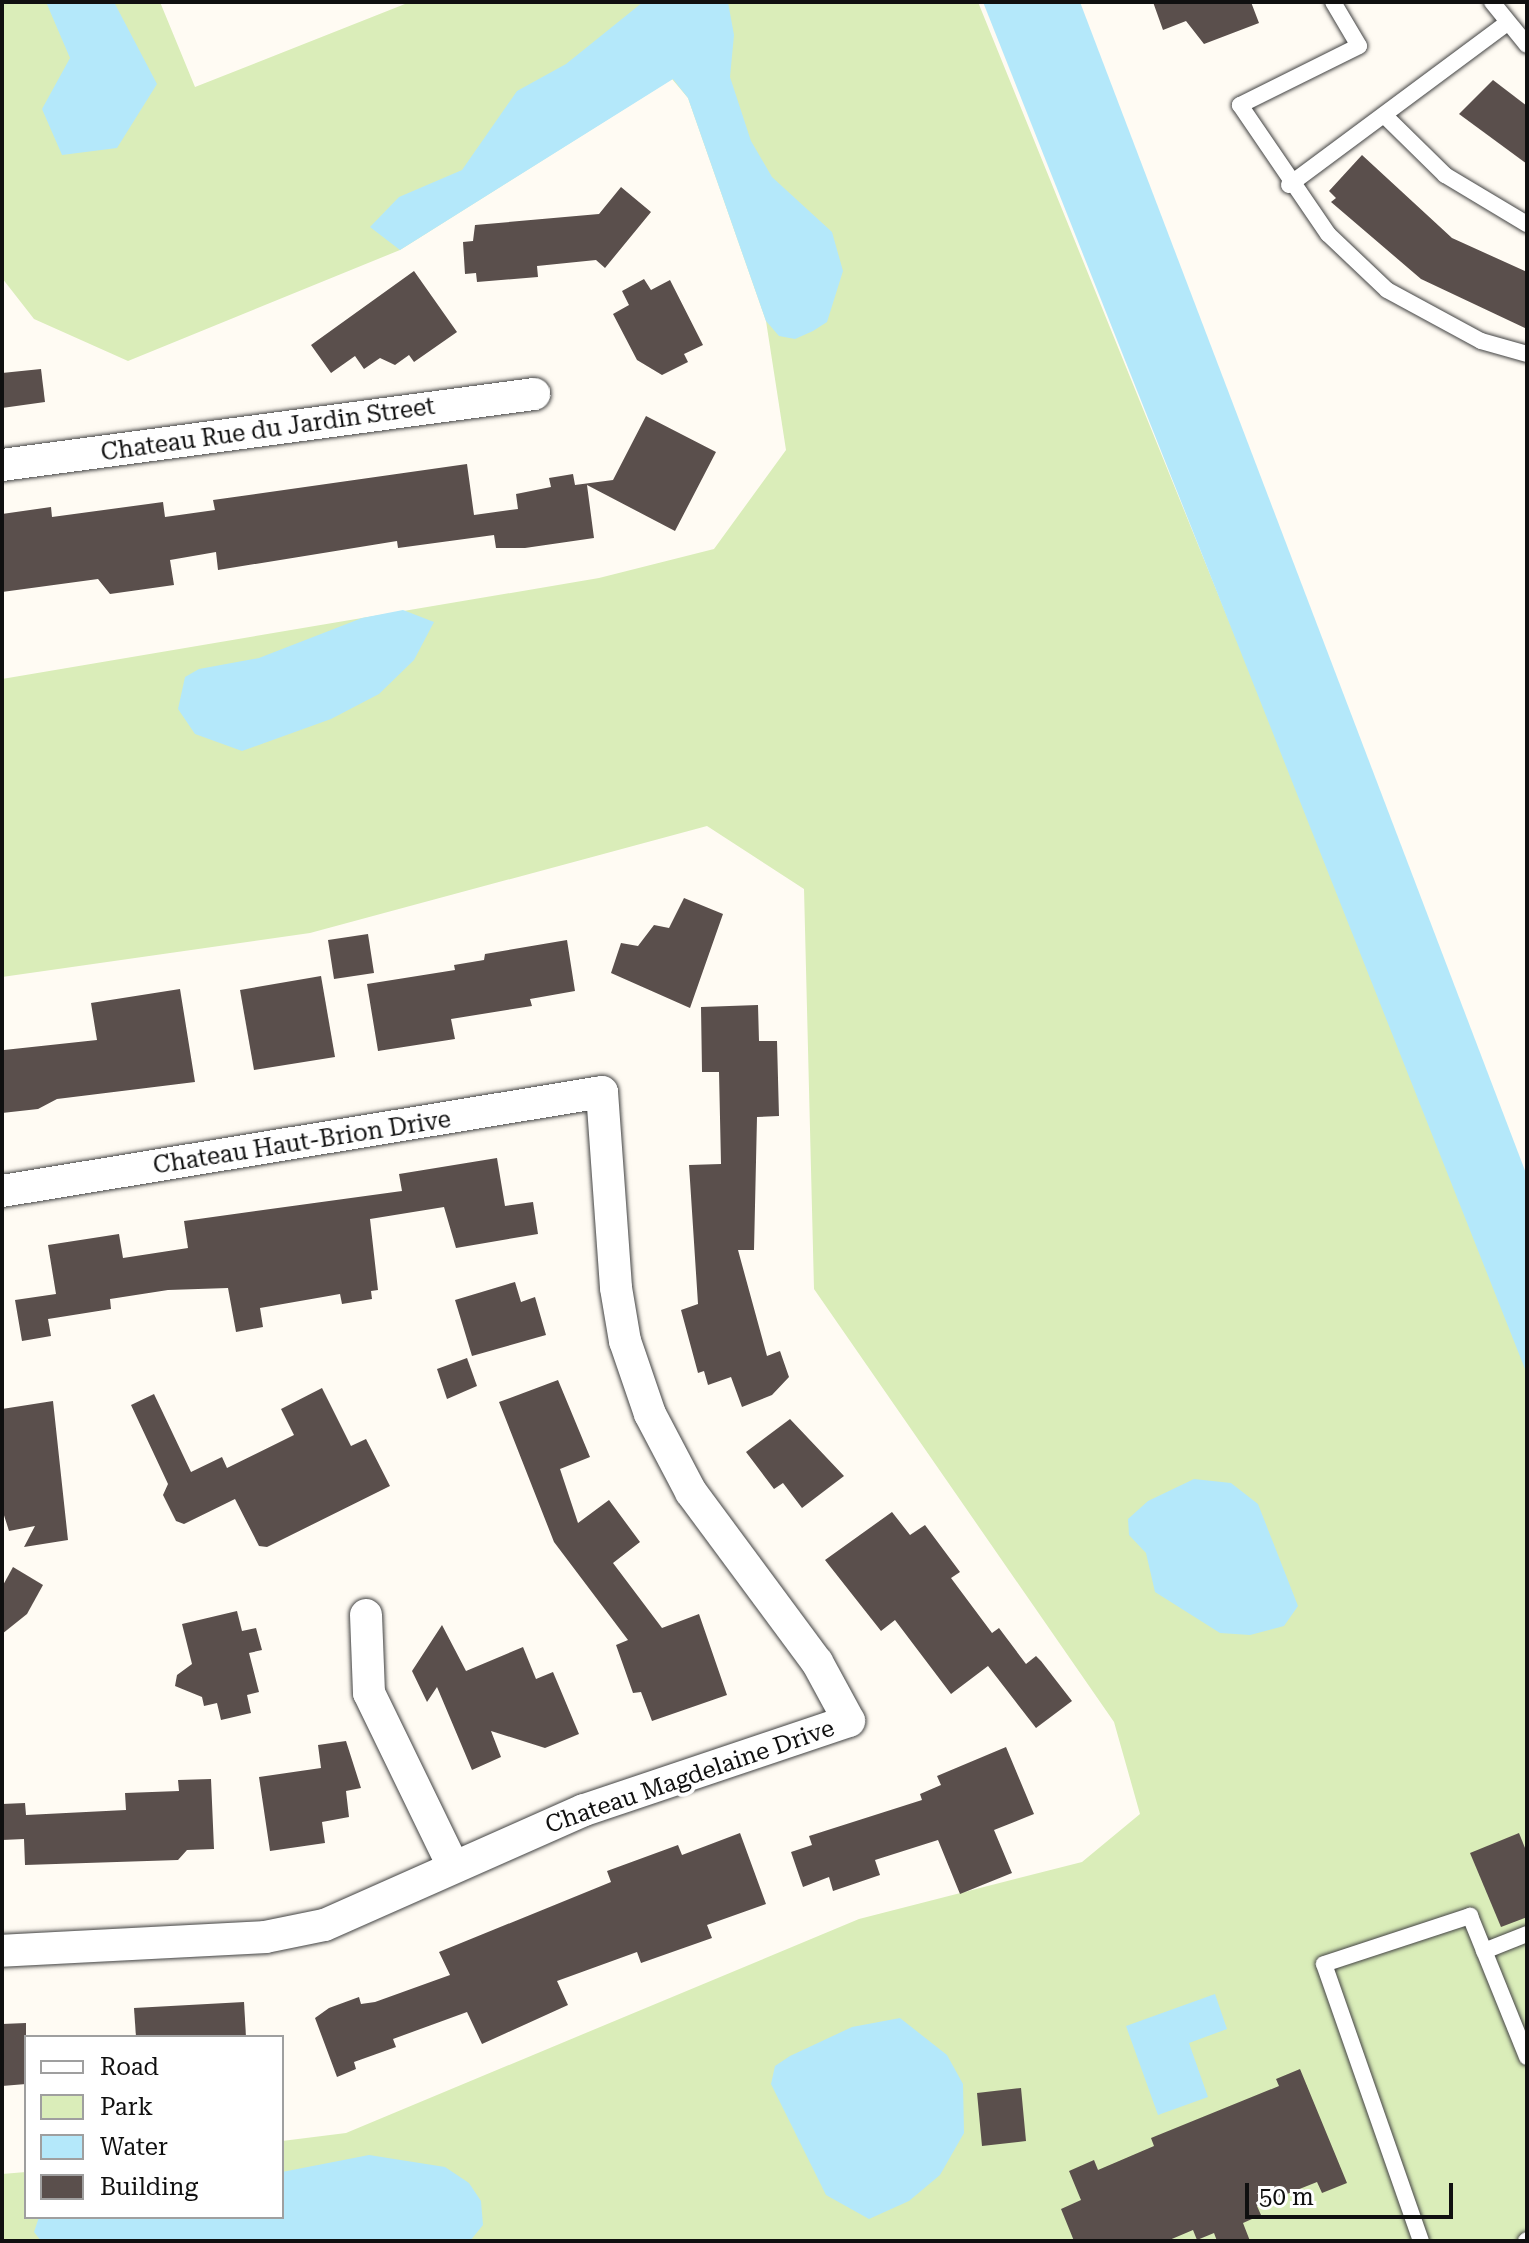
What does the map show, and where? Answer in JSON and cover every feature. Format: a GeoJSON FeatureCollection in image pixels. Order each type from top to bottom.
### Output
{"type":"FeatureCollection","features":[{"type":"Feature","properties":{"kind":"street","name":"Chateau Rue du Jardin Street"},"geometry":{"type":"LineString","coordinates":[[2,465],[534,394]]}},
{"type":"Feature","properties":{"kind":"street","name":"Chateau Haut-Brion Drive"},"geometry":{"type":"LineString","coordinates":[[2,1191],[602,1092]]}},
{"type":"Feature","properties":{"kind":"street","name":"Chateau Magdelaine Drive"},"geometry":{"type":"LineString","coordinates":[[2,1951],[265,1937],[324,1925],[584,1810],[849,1721],[817,1662],[691,1492],[650,1414],[625,1341],[616,1288],[602,1092]]}},
{"type":"Feature","properties":{"kind":"street"},"geometry":{"type":"LineString","coordinates":[[366,1615],[369,1693],[453,1866]]}},
{"type":"Feature","properties":{"kind":"lane"},"geometry":{"type":"LineString","coordinates":[[1333,2],[1359,46],[1240,105],[1289,185],[1387,290],[1481,341],[1527,354]]}},
{"type":"Feature","properties":{"kind":"lane"},"geometry":{"type":"LineString","coordinates":[[1492,2],[1506,24],[1527,45]]}},
{"type":"Feature","properties":{"kind":"lane"},"geometry":{"type":"LineString","coordinates":[[1289,185],[1506,24]]}},
{"type":"Feature","properties":{"kind":"lane"},"geometry":{"type":"LineString","coordinates":[[1384,115],[1445,175],[1527,224]]}},
{"type":"Feature","properties":{"kind":"lane"},"geometry":{"type":"LineString","coordinates":[[1421,2241],[1324,1968],[1465,1914],[1484,1951],[1527,2057]]}},
{"type":"Feature","properties":{"kind":"lane"},"geometry":{"type":"LineString","coordinates":[[1484,1951],[1527,1934]]}},
{"type":"Feature","properties":{"kind":"green space"},"geometry":{"type":"Polygon","coordinates":[[[2,2],[160,2],[195,87],[410,2],[978,2],[1527,1356],[1527,2241],[2,2241],[2,2174],[24,2172],[24,2219],[284,2219],[284,2141],[346,2133],[859,1919],[1082,1862],[1140,1814],[1114,1722],[814,1289],[804,889],[707,826],[310,933],[2,977],[2,679],[599,578],[714,549],[786,450],[766,321],[688,98],[672,79],[400,250],[128,361],[34,319],[2,278],[2,2]]]}},
{"type":"Feature","properties":{"kind":"water"},"geometry":{"type":"Polygon","coordinates":[[[46,2],[114,2],[157,84],[117,148],[62,155],[42,109],[70,58],[46,2]]]}},
{"type":"Feature","properties":{"kind":"water"},"geometry":{"type":"Polygon","coordinates":[[[643,2],[728,2],[734,35],[730,77],[751,141],[772,177],[832,232],[843,271],[827,322],[813,331],[795,339],[779,336],[766,321],[688,98],[673,79],[400,250],[370,227],[399,197],[462,170],[517,91],[566,64],[643,2]]]}},
{"type":"Feature","properties":{"kind":"water"},"geometry":{"type":"Polygon","coordinates":[[[983,2],[1080,2],[1527,1176],[1527,1374],[983,2]]]}},
{"type":"Feature","properties":{"kind":"water"},"geometry":{"type":"Polygon","coordinates":[[[403,610],[434,622],[414,660],[379,694],[331,719],[242,751],[195,734],[178,709],[185,677],[199,669],[259,658],[362,618],[403,610]]]}},
{"type":"Feature","properties":{"kind":"water"},"geometry":{"type":"Polygon","coordinates":[[[1194,1479],[1231,1483],[1258,1504],[1298,1606],[1284,1626],[1250,1635],[1220,1633],[1155,1592],[1146,1553],[1129,1535],[1128,1519],[1148,1501],[1194,1479]]]}},
{"type":"Feature","properties":{"kind":"water"},"geometry":{"type":"Polygon","coordinates":[[[1215,1994],[1227,2029],[1189,2043],[1208,2097],[1158,2115],[1126,2026],[1215,1994]]]}},
{"type":"Feature","properties":{"kind":"water"},"geometry":{"type":"Polygon","coordinates":[[[900,2018],[947,2055],[963,2084],[964,2133],[940,2175],[909,2201],[869,2219],[826,2195],[771,2084],[775,2066],[790,2056],[852,2027],[900,2018]]]}},
{"type":"Feature","properties":{"kind":"water"},"geometry":{"type":"Polygon","coordinates":[[[369,2155],[445,2167],[469,2183],[481,2201],[483,2225],[470,2241],[41,2241],[34,2232],[38,2219],[284,2219],[284,2172],[369,2155]]]}},
{"type":"Feature","properties":{"kind":"building"},"geometry":{"type":"Polygon","coordinates":[[[1153,2],[1251,2],[1259,23],[1204,44],[1186,21],[1163,30],[1153,2]]]}},
{"type":"Feature","properties":{"kind":"building"},"geometry":{"type":"Polygon","coordinates":[[[1493,80],[1527,106],[1527,164],[1459,114],[1493,80]]]}},
{"type":"Feature","properties":{"kind":"building"},"geometry":{"type":"Polygon","coordinates":[[[1362,155],[1452,238],[1527,272],[1527,329],[1421,279],[1331,202],[1336,198],[1329,191],[1362,155]]]}},
{"type":"Feature","properties":{"kind":"building"},"geometry":{"type":"Polygon","coordinates":[[[621,187],[651,212],[605,268],[596,260],[537,266],[538,277],[477,282],[476,273],[465,274],[463,242],[473,241],[475,225],[599,214],[621,187]]]}},
{"type":"Feature","properties":{"kind":"building"},"geometry":{"type":"Polygon","coordinates":[[[414,271],[457,332],[414,362],[409,355],[395,365],[380,358],[364,369],[355,356],[331,373],[311,345],[414,271]]]}},
{"type":"Feature","properties":{"kind":"building"},"geometry":{"type":"Polygon","coordinates":[[[644,279],[651,290],[670,280],[703,345],[684,354],[688,362],[662,375],[637,360],[613,314],[629,305],[622,291],[644,279]]]}},
{"type":"Feature","properties":{"kind":"building"},"geometry":{"type":"Polygon","coordinates":[[[41,369],[45,402],[2,408],[2,373],[41,369]]]}},
{"type":"Feature","properties":{"kind":"building"},"geometry":{"type":"Polygon","coordinates":[[[646,416],[716,452],[675,531],[587,485],[594,538],[525,548],[496,548],[494,535],[398,548],[397,541],[218,570],[216,552],[170,560],[174,585],[110,594],[98,579],[2,592],[2,514],[51,507],[52,517],[163,502],[165,517],[215,510],[213,500],[467,464],[474,515],[518,509],[516,494],[551,487],[549,478],[573,474],[575,485],[613,480],[646,416]]]}},
{"type":"Feature","properties":{"kind":"building"},"geometry":{"type":"Polygon","coordinates":[[[684,898],[723,914],[690,1008],[611,973],[621,943],[638,946],[654,925],[669,928],[684,898]]]}},
{"type":"Feature","properties":{"kind":"building"},"geometry":{"type":"Polygon","coordinates":[[[368,934],[374,973],[334,979],[328,940],[368,934]]]}},
{"type":"Feature","properties":{"kind":"building"},"geometry":{"type":"Polygon","coordinates":[[[567,940],[575,991],[530,999],[532,1006],[451,1019],[455,1039],[378,1051],[367,984],[455,970],[454,965],[484,960],[485,954],[567,940]]]}},
{"type":"Feature","properties":{"kind":"building"},"geometry":{"type":"Polygon","coordinates":[[[321,976],[335,1057],[254,1070],[240,990],[321,976]]]}},
{"type":"Feature","properties":{"kind":"building"},"geometry":{"type":"Polygon","coordinates":[[[180,989],[195,1082],[57,1099],[38,1109],[2,1113],[4,1050],[97,1040],[91,1003],[180,989]]]}},
{"type":"Feature","properties":{"kind":"building"},"geometry":{"type":"Polygon","coordinates":[[[758,1005],[759,1041],[777,1041],[779,1116],[757,1117],[754,1250],[738,1250],[767,1356],[780,1351],[789,1377],[772,1395],[742,1407],[731,1377],[708,1385],[704,1371],[698,1373],[681,1310],[698,1304],[689,1165],[721,1164],[719,1072],[702,1072],[701,1007],[758,1005]]]}},
{"type":"Feature","properties":{"kind":"building"},"geometry":{"type":"Polygon","coordinates":[[[497,1158],[505,1206],[533,1202],[538,1234],[456,1248],[444,1207],[370,1219],[378,1290],[371,1291],[372,1299],[342,1304],[340,1294],[260,1308],[263,1327],[236,1332],[228,1288],[168,1290],[110,1299],[111,1309],[48,1319],[51,1336],[22,1341],[15,1300],[56,1294],[48,1245],[119,1234],[123,1258],[188,1248],[184,1221],[402,1191],[399,1174],[497,1158]]]}},
{"type":"Feature","properties":{"kind":"building"},"geometry":{"type":"Polygon","coordinates":[[[515,1282],[521,1302],[535,1297],[546,1335],[472,1356],[455,1300],[515,1282]]]}},
{"type":"Feature","properties":{"kind":"building"},"geometry":{"type":"Polygon","coordinates":[[[467,1358],[477,1386],[447,1399],[437,1369],[467,1358]]]}},
{"type":"Feature","properties":{"kind":"building"},"geometry":{"type":"Polygon","coordinates":[[[558,1380],[590,1457],[560,1469],[578,1523],[609,1500],[640,1542],[613,1563],[662,1628],[699,1614],[727,1695],[652,1721],[641,1692],[633,1693],[616,1645],[628,1640],[554,1542],[499,1402],[558,1380]]]}},
{"type":"Feature","properties":{"kind":"building"},"geometry":{"type":"Polygon","coordinates":[[[322,1388],[351,1446],[366,1439],[390,1486],[267,1547],[259,1546],[235,1499],[184,1524],[176,1521],[163,1495],[168,1484],[131,1405],[154,1394],[191,1472],[222,1457],[227,1468],[294,1435],[281,1409],[322,1388]]]}},
{"type":"Feature","properties":{"kind":"building"},"geometry":{"type":"Polygon","coordinates":[[[53,1401],[68,1540],[24,1547],[35,1526],[9,1531],[2,1509],[2,1409],[53,1401]]]}},
{"type":"Feature","properties":{"kind":"building"},"geometry":{"type":"Polygon","coordinates":[[[790,1419],[844,1476],[802,1508],[783,1483],[774,1489],[746,1452],[790,1419]]]}},
{"type":"Feature","properties":{"kind":"building"},"geometry":{"type":"Polygon","coordinates":[[[892,1512],[910,1535],[925,1525],[960,1572],[951,1578],[992,1633],[999,1628],[1026,1664],[1036,1656],[1072,1701],[1036,1728],[988,1666],[951,1694],[895,1620],[881,1631],[825,1560],[892,1512]]]}},
{"type":"Feature","properties":{"kind":"building"},"geometry":{"type":"Polygon","coordinates":[[[13,1567],[43,1585],[27,1614],[2,1634],[2,1587],[13,1567]]]}},
{"type":"Feature","properties":{"kind":"building"},"geometry":{"type":"Polygon","coordinates":[[[237,1611],[242,1631],[256,1628],[262,1650],[249,1653],[259,1692],[247,1695],[251,1713],[221,1720],[217,1703],[204,1706],[202,1697],[175,1686],[177,1675],[192,1664],[182,1624],[237,1611]]]}},
{"type":"Feature","properties":{"kind":"building"},"geometry":{"type":"Polygon","coordinates":[[[442,1625],[466,1671],[523,1647],[536,1679],[553,1672],[579,1734],[545,1748],[491,1731],[501,1757],[472,1770],[437,1687],[427,1702],[412,1671],[442,1625]]]}},
{"type":"Feature","properties":{"kind":"building"},"geometry":{"type":"Polygon","coordinates":[[[346,1741],[361,1788],[346,1791],[349,1817],[322,1822],[325,1843],[270,1851],[259,1777],[321,1768],[318,1745],[346,1741]]]}},
{"type":"Feature","properties":{"kind":"building"},"geometry":{"type":"Polygon","coordinates":[[[1006,1747],[1034,1814],[994,1830],[1012,1873],[960,1894],[938,1840],[875,1860],[880,1875],[833,1891],[829,1877],[803,1887],[791,1852],[812,1845],[809,1836],[922,1800],[920,1794],[941,1785],[937,1776],[1006,1747]]]}},
{"type":"Feature","properties":{"kind":"building"},"geometry":{"type":"Polygon","coordinates":[[[211,1779],[214,1849],[187,1850],[178,1860],[25,1865],[24,1839],[2,1840],[2,1804],[25,1803],[26,1815],[126,1810],[125,1793],[179,1791],[178,1780],[211,1779]]]}},
{"type":"Feature","properties":{"kind":"building"},"geometry":{"type":"Polygon","coordinates":[[[740,1833],[766,1904],[707,1925],[712,1938],[641,1963],[637,1952],[557,1981],[568,2005],[482,2044],[467,2012],[393,2039],[396,2047],[354,2062],[356,2069],[337,2077],[315,2018],[329,2008],[359,1997],[361,2004],[375,2002],[450,1975],[439,1952],[611,1882],[607,1871],[678,1845],[682,1855],[740,1833]]]}},
{"type":"Feature","properties":{"kind":"building"},"geometry":{"type":"Polygon","coordinates":[[[1519,1833],[1527,1853],[1527,1917],[1501,1927],[1470,1853],[1519,1833]]]}},
{"type":"Feature","properties":{"kind":"building"},"geometry":{"type":"Polygon","coordinates":[[[244,2002],[246,2035],[136,2035],[134,2008],[244,2002]]]}},
{"type":"Feature","properties":{"kind":"building"},"geometry":{"type":"Polygon","coordinates":[[[26,2023],[24,2084],[2,2086],[2,2024],[26,2023]]]}},
{"type":"Feature","properties":{"kind":"building"},"geometry":{"type":"Polygon","coordinates":[[[1300,2069],[1347,2183],[1322,2193],[1317,2182],[1257,2206],[1261,2215],[1243,2223],[1250,2241],[1217,2241],[1214,2233],[1197,2240],[1193,2230],[1167,2241],[1074,2241],[1061,2209],[1081,2200],[1069,2171],[1094,2160],[1098,2170],[1154,2146],[1151,2138],[1279,2086],[1276,2079],[1300,2069]]]}},
{"type":"Feature","properties":{"kind":"building"},"geometry":{"type":"Polygon","coordinates":[[[1021,2088],[1026,2141],[982,2146],[977,2093],[1021,2088]]]}}]}
